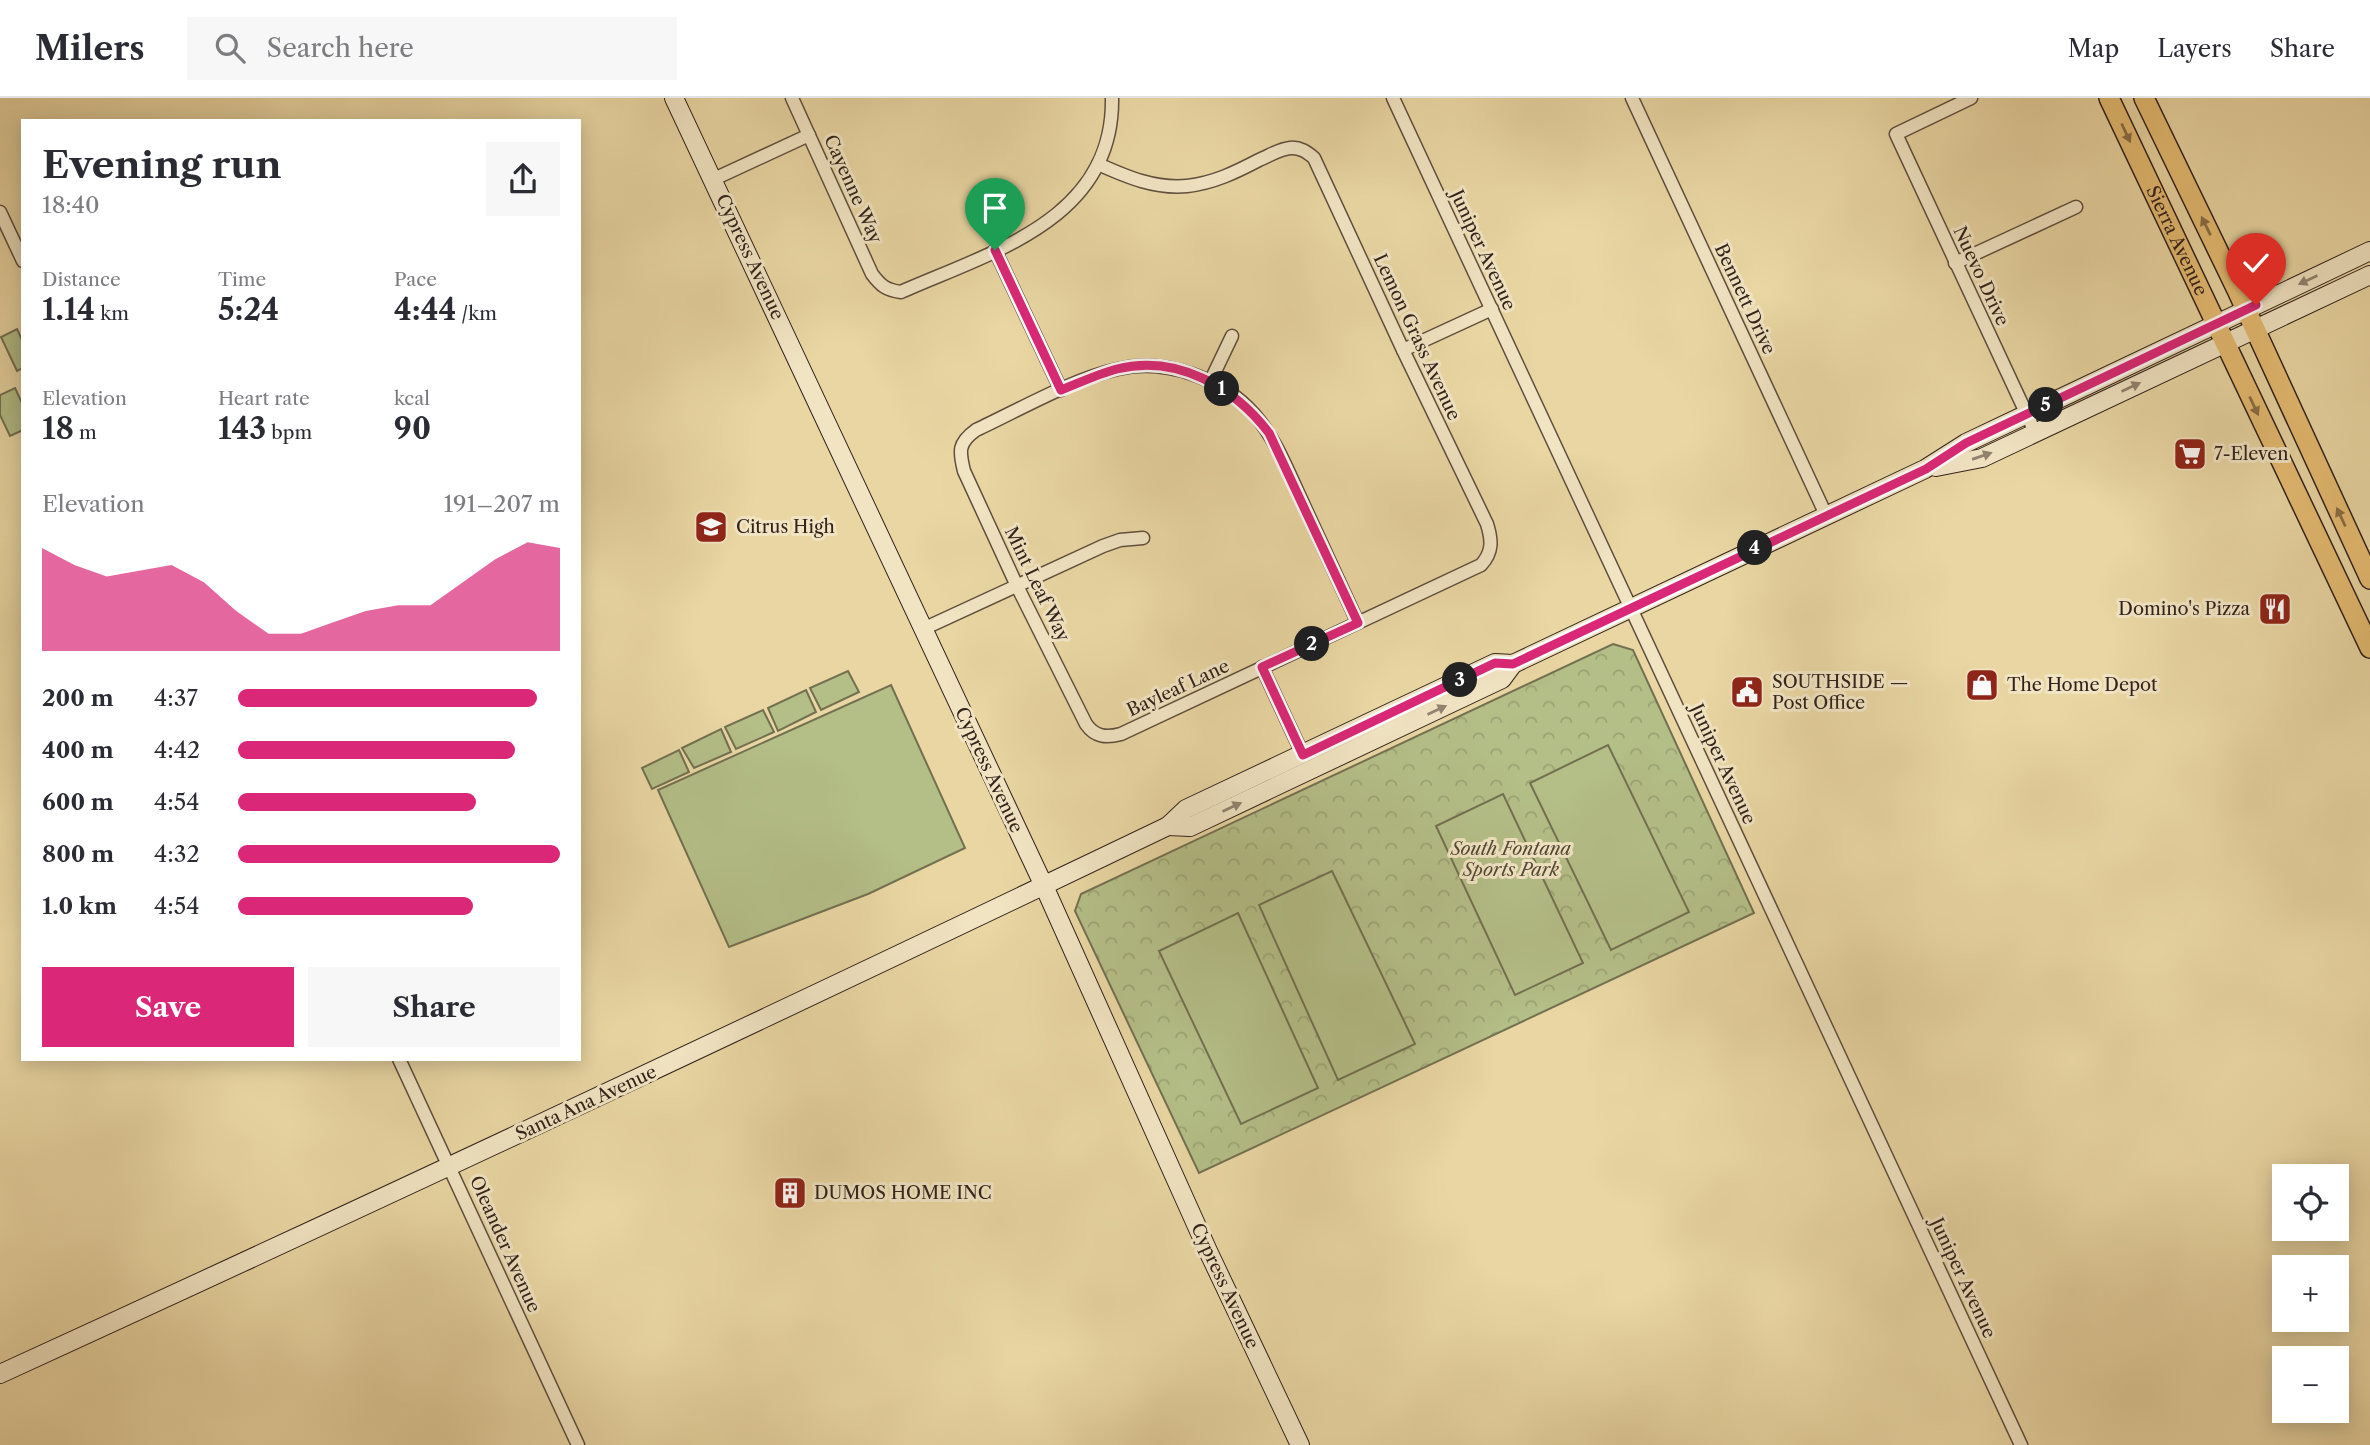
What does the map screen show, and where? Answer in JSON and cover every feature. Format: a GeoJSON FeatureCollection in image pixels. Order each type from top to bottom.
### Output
{"type":"FeatureCollection","features":[{"type":"Feature","properties":{"kind":"main road","name":"Sierra Avenue"},"geometry":{"type":"LineString","coordinates":[[2109,98],[2370,648]]}},
{"type":"Feature","properties":{"kind":"main road","name":"Sierra Avenue"},"geometry":{"type":"LineString","coordinates":[[2144,98],[2370,579]]}},
{"type":"Feature","properties":{"kind":"street","name":"Cypress Avenue"},"geometry":{"type":"LineString","coordinates":[[674,98],[1044,886],[1208,1251],[1300,1445]]}},
{"type":"Feature","properties":{"kind":"street","name":"Cayenne Way"},"geometry":{"type":"LineString","coordinates":[[792,98],[872,274],[879,284],[888,290],[901,292],[995,250]]}},
{"type":"Feature","properties":{"kind":"street"},"geometry":{"type":"LineString","coordinates":[[1112,98],[1110,127],[1098,164],[1078,194],[1059,214],[1037,229],[995,250],[1061,390],[1101,374],[1138,366],[1174,369],[1210,382],[1254,413],[1269,433],[1358,623]]}},
{"type":"Feature","properties":{"kind":"street","name":"Juniper Avenue"},"geometry":{"type":"LineString","coordinates":[[1393,98],[2021,1445]]}},
{"type":"Feature","properties":{"kind":"street","name":"Bennett Drive"},"geometry":{"type":"LineString","coordinates":[[1632,98],[1826,514]]}},
{"type":"Feature","properties":{"kind":"street","name":"Nuevo Drive"},"geometry":{"type":"LineString","coordinates":[[1971,98],[1896,134],[2035,432]]}},
{"type":"Feature","properties":{"kind":"street"},"geometry":{"type":"LineString","coordinates":[[714,179],[809,135]]}},
{"type":"Feature","properties":{"kind":"street","name":"Lemon Grass Avenue"},"geometry":{"type":"LineString","coordinates":[[1098,164],[1144,182],[1162,186],[1185,186],[1224,177],[1279,151],[1299,149],[1314,158],[1487,524],[1491,548]]}},
{"type":"Feature","properties":{"kind":"street"},"geometry":{"type":"LineString","coordinates":[[1955,263],[2076,207]]}},
{"type":"Feature","properties":{"kind":"street"},"geometry":{"type":"LineString","coordinates":[[0,212],[21,257]]}},
{"type":"Feature","properties":{"kind":"street","name":"Santa Ana Avenue"},"geometry":{"type":"LineString","coordinates":[[1168,826],[1190,827],[1502,679],[1513,664],[1926,469],[1966,443],[2370,251]]}},
{"type":"Feature","properties":{"kind":"street","name":"Santa Ana Avenue"},"geometry":{"type":"LineString","coordinates":[[1926,469],[1982,458],[2370,275]]}},
{"type":"Feature","properties":{"kind":"street"},"geometry":{"type":"LineString","coordinates":[[1403,350],[1492,309]]}},
{"type":"Feature","properties":{"kind":"street"},"geometry":{"type":"LineString","coordinates":[[1210,382],[1232,336]]}},
{"type":"Feature","properties":{"kind":"street","name":"Mint Leaf Way"},"geometry":{"type":"LineString","coordinates":[[1061,390],[976,430],[963,442],[961,452],[964,471],[1017,586],[1086,724],[1098,735]]}},
{"type":"Feature","properties":{"kind":"street"},"geometry":{"type":"LineString","coordinates":[[922,629],[1120,540],[1143,538]]}},
{"type":"Feature","properties":{"kind":"street","name":"Bayleaf Lane"},"geometry":{"type":"LineString","coordinates":[[1098,735],[1121,734],[1481,565],[1491,548]]}},
{"type":"Feature","properties":{"kind":"street","name":"Santa Ana Avenue"},"geometry":{"type":"LineString","coordinates":[[0,1374],[450,1167],[1044,886],[1168,826],[1186,809],[1495,663],[1513,664]]}},
{"type":"Feature","properties":{"kind":"street"},"geometry":{"type":"LineString","coordinates":[[1262,667],[1303,755]]}},
{"type":"Feature","properties":{"kind":"street","name":"Oleander Avenue"},"geometry":{"type":"LineString","coordinates":[[400,1061],[578,1445]]}},
{"type":"Feature","properties":{"kind":"green space"},"geometry":{"type":"Polygon","coordinates":[[[17,329],[21,338],[21,369],[17,371],[1,337],[17,329]]]}},
{"type":"Feature","properties":{"kind":"green space"},"geometry":{"type":"Polygon","coordinates":[[[15,388],[21,401],[21,431],[10,436],[0,415],[0,395],[15,388]]]}},
{"type":"Feature","properties":{"kind":"green space","name":"South Fontana Sports Park"},"geometry":{"type":"Polygon","coordinates":[[[1613,644],[1633,650],[1754,913],[1199,1173],[1075,911],[1081,894],[1613,644]]]}},
{"type":"Feature","properties":{"kind":"green space"},"geometry":{"type":"Polygon","coordinates":[[[848,671],[859,692],[821,710],[810,688],[848,671]]]}},
{"type":"Feature","properties":{"kind":"green space"},"geometry":{"type":"Polygon","coordinates":[[[891,685],[965,848],[868,894],[729,947],[658,790],[891,685]]]}},
{"type":"Feature","properties":{"kind":"green space"},"geometry":{"type":"Polygon","coordinates":[[[806,690],[816,712],[778,731],[768,708],[806,690]]]}},
{"type":"Feature","properties":{"kind":"green space"},"geometry":{"type":"Polygon","coordinates":[[[763,710],[774,732],[736,749],[725,727],[763,710]]]}},
{"type":"Feature","properties":{"kind":"green space"},"geometry":{"type":"Polygon","coordinates":[[[721,729],[731,752],[694,768],[682,748],[721,729]]]}},
{"type":"Feature","properties":{"kind":"green space"},"geometry":{"type":"Polygon","coordinates":[[[1608,745],[1689,912],[1611,950],[1530,783],[1608,745]]]}},
{"type":"Feature","properties":{"kind":"green space"},"geometry":{"type":"Polygon","coordinates":[[[679,750],[689,772],[652,789],[642,768],[679,750]]]}},
{"type":"Feature","properties":{"kind":"green space"},"geometry":{"type":"Polygon","coordinates":[[[1503,794],[1583,963],[1515,995],[1436,826],[1503,794]]]}},
{"type":"Feature","properties":{"kind":"green space"},"geometry":{"type":"Polygon","coordinates":[[[1332,871],[1415,1044],[1338,1080],[1259,905],[1332,871]]]}},
{"type":"Feature","properties":{"kind":"green space"},"geometry":{"type":"Polygon","coordinates":[[[1238,913],[1318,1088],[1241,1124],[1159,951],[1238,913]]]}},
{"type":"Feature","properties":{"kind":"place","name":"7-Eleven"},"geometry":{"type":"Point","coordinates":[2190,454]}},
{"type":"Feature","properties":{"kind":"place","name":"Citrus High"},"geometry":{"type":"Point","coordinates":[711,527]}},
{"type":"Feature","properties":{"kind":"place","name":"Domino's Pizza"},"geometry":{"type":"Point","coordinates":[2275,609]}},
{"type":"Feature","properties":{"kind":"place","name":"The Home Depot"},"geometry":{"type":"Point","coordinates":[1982,685]}},
{"type":"Feature","properties":{"kind":"place","name":"SOUTHSIDE — Post Office"},"geometry":{"type":"Point","coordinates":[1747,692]}},
{"type":"Feature","properties":{"kind":"place","name":"DUMOS HOME INC"},"geometry":{"type":"Point","coordinates":[790,1193]}},
{"type":"Feature","properties":{"kind":"route"},"geometry":{"type":"LineString","coordinates":[[995,250],[1061,390],[1118,369],[1138,366],[1174,369],[1193,374],[1226,391],[1254,413],[1269,433],[1358,623],[1262,667],[1303,755],[1495,663],[1513,664],[1926,469],[1966,443],[2256,305]]}}]}
